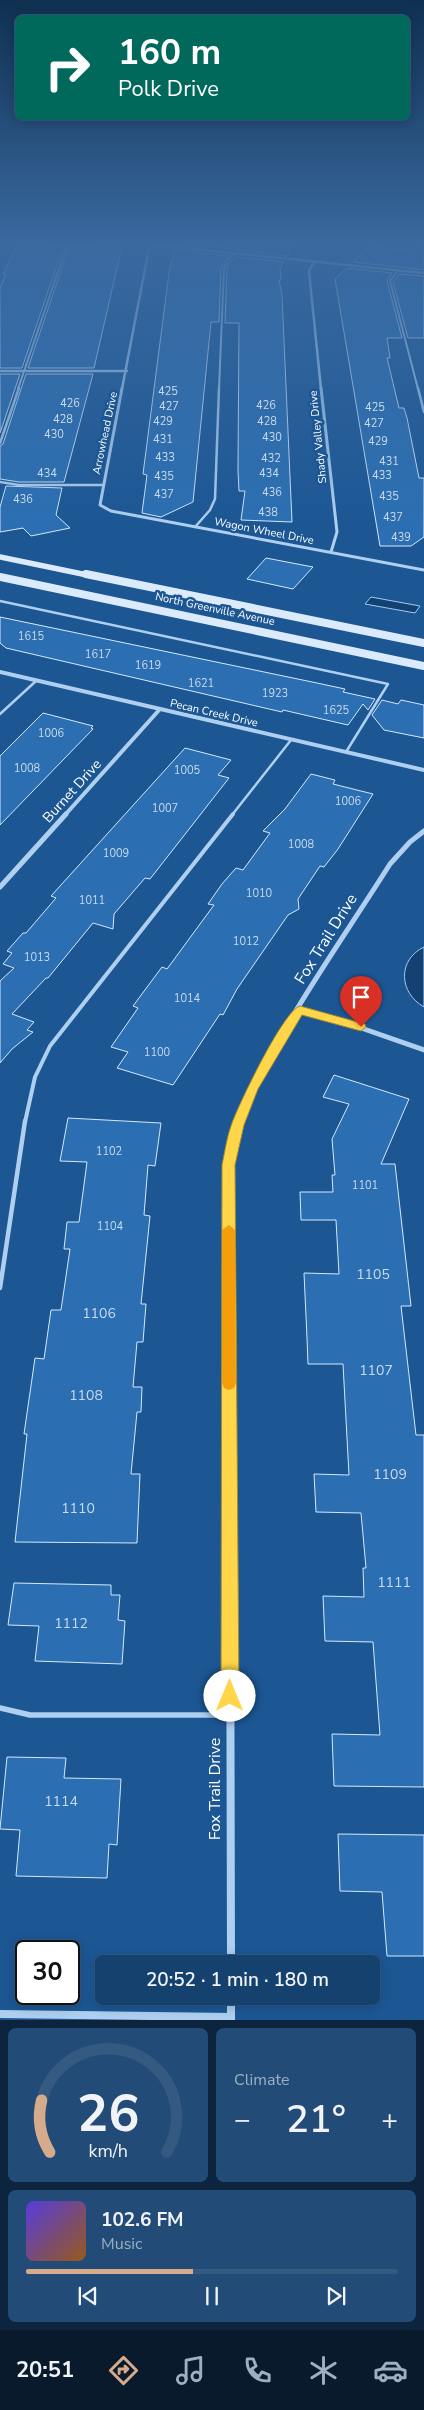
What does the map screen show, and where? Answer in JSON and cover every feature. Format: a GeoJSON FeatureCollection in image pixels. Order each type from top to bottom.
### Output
{"type":"FeatureCollection","features":[{"type":"Feature","properties":{"kind":"main road","name":"North Greenville Avenue"},"geometry":{"type":"LineString","coordinates":[[0,558],[424,643]]}},
{"type":"Feature","properties":{"kind":"main road","name":"North Greenville Avenue"},"geometry":{"type":"LineString","coordinates":[[0,577],[227,623],[424,666]]}},
{"type":"Feature","properties":{"kind":"street","name":"Arrowhead Drive"},"geometry":{"type":"LineString","coordinates":[[101,508],[103,485],[133,336]]}},
{"type":"Feature","properties":{"kind":"street","name":"Shady Valley Drive"},"geometry":{"type":"LineString","coordinates":[[315,336],[337,532],[331,552]]}},
{"type":"Feature","properties":{"kind":"street"},"geometry":{"type":"LineString","coordinates":[[0,370],[127,371]]}},
{"type":"Feature","properties":{"kind":"street","name":"Wagon Wheel Drive"},"geometry":{"type":"LineString","coordinates":[[101,508],[111,512],[424,570]]}},
{"type":"Feature","properties":{"kind":"street","name":"Pecan Creek Drive"},"geometry":{"type":"LineString","coordinates":[[0,672],[424,770]]}},
{"type":"Feature","properties":{"kind":"street","name":"Burnet Drive"},"geometry":{"type":"LineString","coordinates":[[0,887],[160,710]]}},
{"type":"Feature","properties":{"kind":"street","name":"Fox Trail Drive"},"geometry":{"type":"LineString","coordinates":[[231,1955],[229,1165],[237,1125],[252,1089],[292,1019],[300,1010],[390,864],[410,842],[424,831]]}},
{"type":"Feature","properties":{"kind":"street"},"geometry":{"type":"LineString","coordinates":[[300,1010],[344,1022],[424,1050]]}},
{"type":"Feature","properties":{"kind":"street"},"geometry":{"type":"LineString","coordinates":[[0,2014],[231,2018],[231,2005]]}},
{"type":"Feature","properties":{"kind":"lane"},"geometry":{"type":"LineString","coordinates":[[0,443],[36,336]]}},
{"type":"Feature","properties":{"kind":"lane"},"geometry":{"type":"LineString","coordinates":[[195,527],[210,510],[215,499],[221,336]]}},
{"type":"Feature","properties":{"kind":"lane"},"geometry":{"type":"LineString","coordinates":[[404,336],[424,412]]}},
{"type":"Feature","properties":{"kind":"lane"},"geometry":{"type":"LineString","coordinates":[[0,482],[19,485],[103,485]]}},
{"type":"Feature","properties":{"kind":"lane"},"geometry":{"type":"LineString","coordinates":[[0,601],[388,684],[346,752]]}},
{"type":"Feature","properties":{"kind":"lane"},"geometry":{"type":"LineString","coordinates":[[0,714],[36,681]]}},
{"type":"Feature","properties":{"kind":"lane"},"geometry":{"type":"LineString","coordinates":[[0,1288],[26,1108],[35,1077],[50,1046],[291,740]]}},
{"type":"Feature","properties":{"kind":"lane"},"geometry":{"type":"LineString","coordinates":[[0,1708],[30,1715],[230,1715]]}},
{"type":"Feature","properties":{"kind":"water"},"geometry":{"type":"Polygon","coordinates":[[[371,597],[420,606],[415,613],[365,604],[371,597]]]}},
{"type":"Feature","properties":{"kind":"water"},"geometry":{"type":"Polygon","coordinates":[[[424,947],[424,1007],[410,994],[404,977],[409,960],[424,947]]]}},
{"type":"Feature","properties":{"kind":"building"},"geometry":{"type":"Polygon","coordinates":[[[0,336],[33,336],[22,368],[0,368],[0,336]]]}},
{"type":"Feature","properties":{"kind":"building"},"geometry":{"type":"Polygon","coordinates":[[[39,336],[101,336],[94,368],[28,368],[39,336]]]}},
{"type":"Feature","properties":{"kind":"building"},"geometry":{"type":"Polygon","coordinates":[[[161,336],[210,336],[193,502],[161,517],[142,513],[147,475],[143,474],[161,336]]]}},
{"type":"Feature","properties":{"kind":"building"},"geometry":{"type":"Polygon","coordinates":[[[239,336],[284,336],[292,522],[241,520],[245,491],[239,491],[239,336]]]}},
{"type":"Feature","properties":{"kind":"building"},"geometry":{"type":"Polygon","coordinates":[[[345,336],[402,336],[402,338],[387,338],[390,358],[387,358],[399,408],[404,408],[407,418],[419,478],[424,478],[424,537],[411,546],[380,546],[345,336]]]}},
{"type":"Feature","properties":{"kind":"building"},"geometry":{"type":"Polygon","coordinates":[[[408,336],[424,336],[424,338],[408,338],[408,336]]]}},
{"type":"Feature","properties":{"kind":"building"},"geometry":{"type":"Polygon","coordinates":[[[0,374],[20,374],[0,433],[0,374]]]}},
{"type":"Feature","properties":{"kind":"building"},"geometry":{"type":"Polygon","coordinates":[[[26,374],[93,374],[64,482],[19,482],[0,479],[0,446],[3,444],[26,374]]]}},
{"type":"Feature","properties":{"kind":"building"},"geometry":{"type":"Polygon","coordinates":[[[6,486],[62,488],[56,515],[70,528],[31,536],[23,528],[0,532],[0,507],[6,486]]]}},
{"type":"Feature","properties":{"kind":"building"},"geometry":{"type":"Polygon","coordinates":[[[266,558],[313,567],[293,589],[247,579],[266,558]]]}},
{"type":"Feature","properties":{"kind":"building"},"geometry":{"type":"Polygon","coordinates":[[[0,617],[345,689],[343,692],[375,699],[368,710],[363,704],[348,725],[283,710],[282,712],[6,648],[0,643],[0,617]]]}},
{"type":"Feature","properties":{"kind":"building"},"geometry":{"type":"Polygon","coordinates":[[[382,700],[398,704],[401,700],[424,705],[424,738],[384,730],[372,715],[382,700]]]}},
{"type":"Feature","properties":{"kind":"building"},"geometry":{"type":"Polygon","coordinates":[[[43,713],[93,726],[91,728],[93,729],[0,825],[0,756],[43,713]]]}},
{"type":"Feature","properties":{"kind":"building"},"geometry":{"type":"Polygon","coordinates":[[[185,748],[231,760],[218,775],[229,778],[150,879],[145,878],[114,914],[113,929],[93,923],[48,978],[12,1014],[34,1022],[27,1030],[33,1032],[12,1049],[0,1063],[0,981],[14,968],[3,964],[12,953],[7,951],[23,933],[26,933],[56,898],[51,896],[185,748]]]}},
{"type":"Feature","properties":{"kind":"building"},"geometry":{"type":"Polygon","coordinates":[[[311,774],[335,780],[333,784],[373,794],[338,849],[324,867],[320,866],[298,899],[299,909],[288,915],[237,989],[223,1015],[220,1014],[173,1085],[117,1068],[128,1052],[111,1047],[138,1008],[133,1006],[162,967],[167,969],[214,905],[208,904],[222,884],[236,868],[243,870],[270,833],[263,831],[285,809],[311,774]]]}},
{"type":"Feature","properties":{"kind":"building"},"geometry":{"type":"Polygon","coordinates":[[[334,1075],[409,1099],[381,1164],[395,1164],[411,1306],[401,1306],[416,1435],[424,1435],[424,1787],[334,1786],[332,1734],[380,1735],[373,1642],[325,1641],[323,1596],[364,1597],[363,1568],[366,1568],[361,1513],[316,1512],[314,1474],[349,1475],[343,1364],[308,1364],[304,1273],[339,1274],[336,1220],[301,1220],[300,1192],[333,1192],[332,1175],[335,1175],[332,1139],[349,1104],[323,1097],[334,1075]]]}},
{"type":"Feature","properties":{"kind":"building"},"geometry":{"type":"Polygon","coordinates":[[[68,1118],[161,1123],[155,1166],[148,1165],[144,1215],[150,1216],[141,1304],[146,1304],[143,1342],[137,1342],[133,1387],[142,1387],[141,1412],[137,1412],[131,1474],[140,1474],[137,1543],[15,1542],[27,1434],[24,1434],[35,1358],[44,1359],[51,1310],[61,1310],[70,1249],[64,1249],[67,1222],[79,1222],[87,1162],[60,1161],[68,1118]]]}},
{"type":"Feature","properties":{"kind":"building"},"geometry":{"type":"Polygon","coordinates":[[[14,1583],[111,1585],[111,1595],[120,1595],[118,1620],[125,1621],[122,1664],[35,1661],[39,1626],[8,1625],[14,1583]]]}},
{"type":"Feature","properties":{"kind":"building"},"geometry":{"type":"Polygon","coordinates":[[[7,1757],[66,1758],[64,1778],[121,1779],[117,1845],[109,1844],[107,1878],[16,1876],[20,1830],[0,1829],[7,1757]]]}},
{"type":"Feature","properties":{"kind":"building"},"geometry":{"type":"Polygon","coordinates":[[[338,1834],[424,1835],[424,1956],[387,1956],[382,1892],[340,1891],[338,1834]]]}},
{"type":"Feature","properties":{"kind":"slow traffic"},"geometry":{"type":"LineString","coordinates":[[229,1230],[229,1383]]}},
{"type":"Feature","properties":{"kind":"route"},"geometry":{"type":"LineString","coordinates":[[230,1696],[229,1165],[237,1125],[252,1089],[292,1019],[300,1010],[361,1027]]}}]}
